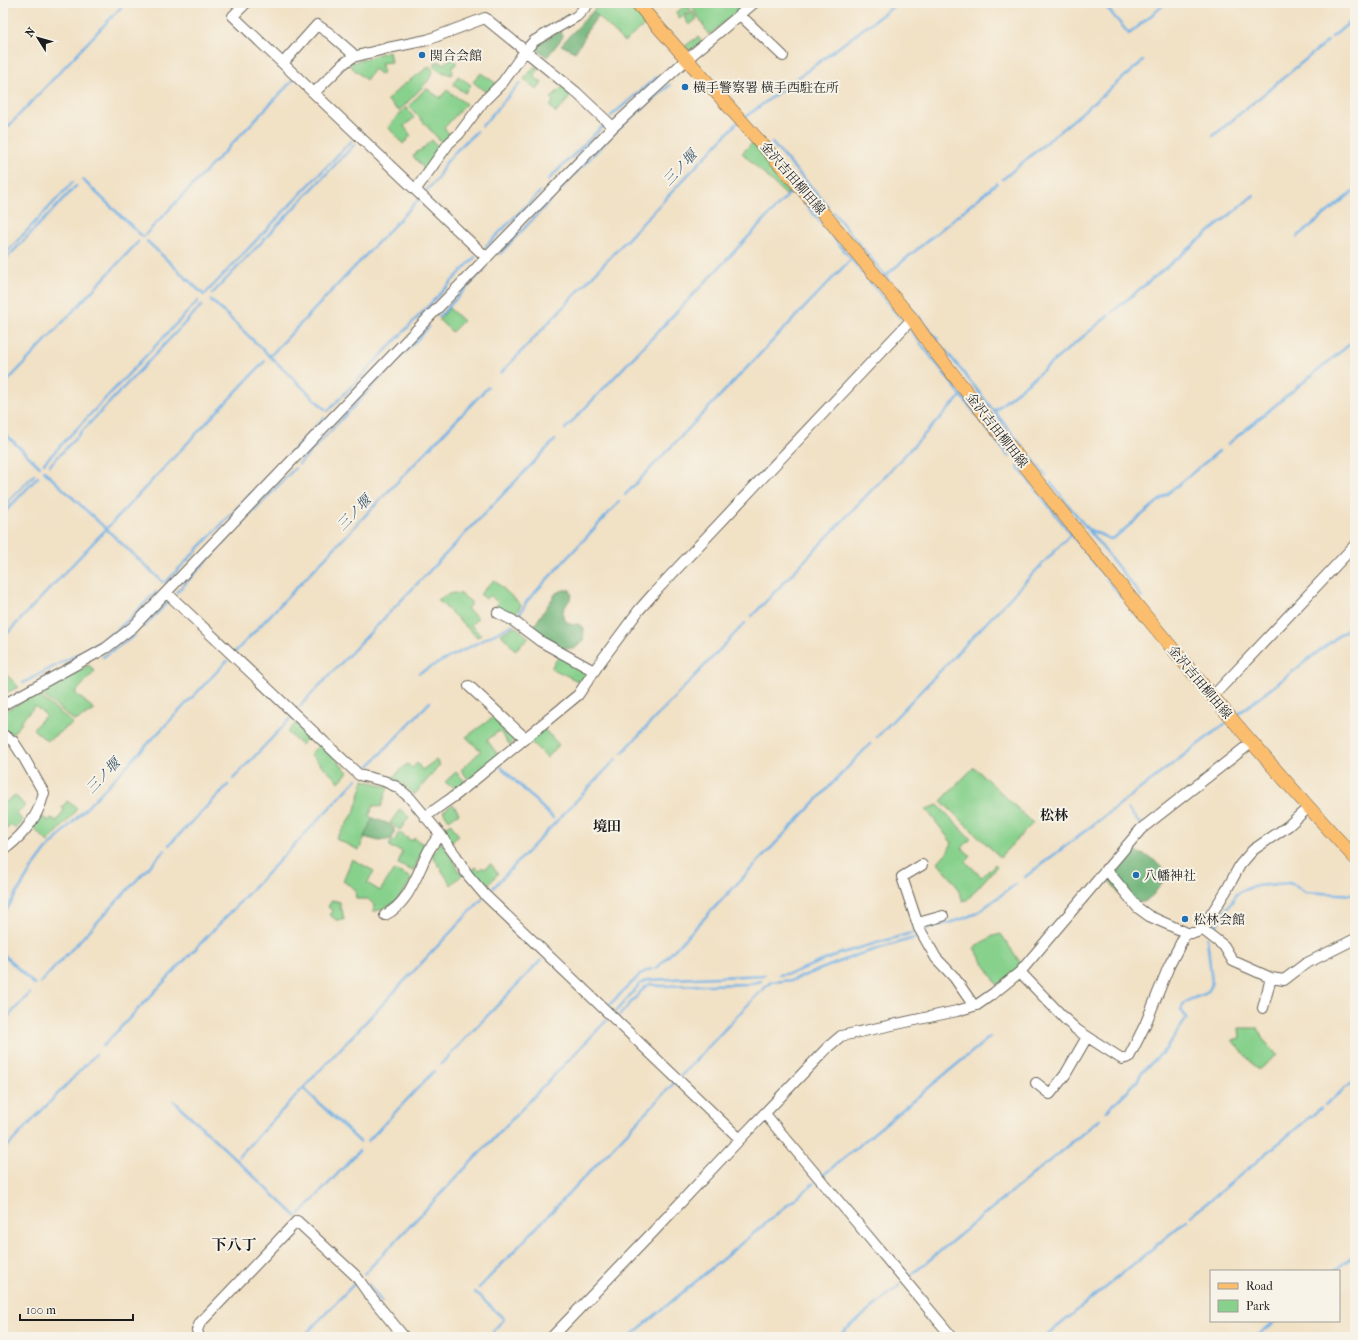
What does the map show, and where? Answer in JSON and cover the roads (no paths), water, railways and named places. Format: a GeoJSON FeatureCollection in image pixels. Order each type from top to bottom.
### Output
{"type":"FeatureCollection","features":[{"type":"Feature","properties":{"kind":"main road","name":"金沢吉田柳田線"},"geometry":{"type":"LineString","coordinates":[[637,3],[824,214],[912,319],[933,349],[1137,608],[1252,743],[1355,858]]}},
{"type":"Feature","properties":{"kind":"street"},"geometry":{"type":"LineString","coordinates":[[246,3],[233,16],[487,258]]}},
{"type":"Feature","properties":{"kind":"street"},"geometry":{"type":"LineString","coordinates":[[416,189],[448,143],[463,129],[483,102],[503,82],[534,41],[577,16],[589,3]]}},
{"type":"Feature","properties":{"kind":"street"},"geometry":{"type":"LineString","coordinates":[[3,705],[106,648],[133,627],[613,127],[687,59],[754,3]]}},
{"type":"Feature","properties":{"kind":"street"},"geometry":{"type":"LineString","coordinates":[[740,15],[783,56]]}},
{"type":"Feature","properties":{"kind":"street"},"geometry":{"type":"LineString","coordinates":[[314,92],[343,64],[354,57],[427,40],[485,18],[577,93],[613,127]]}},
{"type":"Feature","properties":{"kind":"street"},"geometry":{"type":"LineString","coordinates":[[283,63],[317,25],[329,33],[352,53],[354,57]]}},
{"type":"Feature","properties":{"kind":"street"},"geometry":{"type":"LineString","coordinates":[[426,817],[456,795],[578,695],[594,671],[654,593],[912,319]]}},
{"type":"Feature","properties":{"kind":"street"},"geometry":{"type":"LineString","coordinates":[[1213,696],[1355,545]]}},
{"type":"Feature","properties":{"kind":"street"},"geometry":{"type":"LineString","coordinates":[[167,593],[359,775],[384,781],[397,787],[418,806],[456,856],[467,874],[484,894],[740,1139]]}},
{"type":"Feature","properties":{"kind":"street"},"geometry":{"type":"LineString","coordinates":[[498,613],[512,620],[540,641],[594,671]]}},
{"type":"Feature","properties":{"kind":"street"},"geometry":{"type":"LineString","coordinates":[[469,686],[525,738]]}},
{"type":"Feature","properties":{"kind":"street"},"geometry":{"type":"LineString","coordinates":[[3,735],[13,741],[44,793],[40,807],[28,825],[11,844],[3,850]]}},
{"type":"Feature","properties":{"kind":"street"},"geometry":{"type":"LineString","coordinates":[[552,1337],[654,1232],[828,1047],[841,1036],[957,1011],[977,1005],[994,993],[1020,972],[1141,829],[1252,743]]}},
{"type":"Feature","properties":{"kind":"street"},"geometry":{"type":"LineString","coordinates":[[1106,869],[1138,908],[1148,916],[1186,933],[1194,934],[1202,929],[1226,891],[1240,865],[1253,850],[1288,826],[1309,807]]}},
{"type":"Feature","properties":{"kind":"street"},"geometry":{"type":"LineString","coordinates":[[385,915],[394,910],[409,891],[418,876],[428,851],[440,834]]}},
{"type":"Feature","properties":{"kind":"street"},"geometry":{"type":"LineString","coordinates":[[922,865],[902,877],[918,923],[936,958],[954,977],[974,1006]]}},
{"type":"Feature","properties":{"kind":"street"},"geometry":{"type":"LineString","coordinates":[[918,923],[943,916]]}},
{"type":"Feature","properties":{"kind":"street"},"geometry":{"type":"LineString","coordinates":[[1202,929],[1224,946],[1233,961],[1271,978],[1284,980],[1305,964],[1355,939]]}},
{"type":"Feature","properties":{"kind":"street"},"geometry":{"type":"LineString","coordinates":[[1020,972],[1077,1030],[1122,1059],[1129,1057],[1145,1025],[1169,966],[1186,933]]}},
{"type":"Feature","properties":{"kind":"street"},"geometry":{"type":"LineString","coordinates":[[1263,1008],[1271,978]]}},
{"type":"Feature","properties":{"kind":"street"},"geometry":{"type":"LineString","coordinates":[[1036,1083],[1050,1094],[1065,1075],[1088,1038]]}},
{"type":"Feature","properties":{"kind":"street"},"geometry":{"type":"LineString","coordinates":[[765,1114],[952,1337]]}},
{"type":"Feature","properties":{"kind":"street"},"geometry":{"type":"LineString","coordinates":[[198,1337],[200,1323],[297,1221],[356,1276],[368,1294],[404,1337]]}},
{"type":"Feature","properties":{"kind":"waterway"},"geometry":{"type":"LineString","coordinates":[[3,6],[6,3]]}},
{"type":"Feature","properties":{"kind":"waterway"},"geometry":{"type":"LineString","coordinates":[[3,132],[125,3]]}},
{"type":"Feature","properties":{"kind":"waterway","name":"三ノ堰"},"geometry":{"type":"LineString","coordinates":[[744,118],[898,3]]}},
{"type":"Feature","properties":{"kind":"waterway"},"geometry":{"type":"LineString","coordinates":[[1103,3],[1129,34],[1166,3]]}},
{"type":"Feature","properties":{"kind":"waterway"},"geometry":{"type":"LineString","coordinates":[[1332,37],[1355,18]]}},
{"type":"Feature","properties":{"kind":"waterway"},"geometry":{"type":"LineString","coordinates":[[1213,136],[1328,41]]}},
{"type":"Feature","properties":{"kind":"waterway"},"geometry":{"type":"LineString","coordinates":[[1003,179],[1143,61]]}},
{"type":"Feature","properties":{"kind":"waterway"},"geometry":{"type":"LineString","coordinates":[[611,116],[657,77]]}},
{"type":"Feature","properties":{"kind":"waterway"},"geometry":{"type":"LineString","coordinates":[[143,237],[294,79]]}},
{"type":"Feature","properties":{"kind":"waterway"},"geometry":{"type":"LineString","coordinates":[[482,126],[520,83]]}},
{"type":"Feature","properties":{"kind":"waterway"},"geometry":{"type":"LineString","coordinates":[[570,179],[618,129],[670,85]]}},
{"type":"Feature","properties":{"kind":"waterway","name":"三ノ堰"},"geometry":{"type":"LineString","coordinates":[[501,373],[737,123]]}},
{"type":"Feature","properties":{"kind":"waterway"},"geometry":{"type":"LineString","coordinates":[[548,180],[604,125]]}},
{"type":"Feature","properties":{"kind":"waterway"},"geometry":{"type":"LineString","coordinates":[[427,190],[437,179],[445,164],[456,151],[477,131]]}},
{"type":"Feature","properties":{"kind":"waterway"},"geometry":{"type":"LineString","coordinates":[[206,293],[351,141]]}},
{"type":"Feature","properties":{"kind":"waterway"},"geometry":{"type":"LineString","coordinates":[[772,143],[828,206]]}},
{"type":"Feature","properties":{"kind":"waterway"},"geometry":{"type":"LineString","coordinates":[[212,294],[354,145]]}},
{"type":"Feature","properties":{"kind":"waterway"},"geometry":{"type":"LineString","coordinates":[[83,180],[141,235]]}},
{"type":"Feature","properties":{"kind":"waterway"},"geometry":{"type":"LineString","coordinates":[[3,256],[73,182]]}},
{"type":"Feature","properties":{"kind":"waterway"},"geometry":{"type":"LineString","coordinates":[[885,276],[997,183]]}},
{"type":"Feature","properties":{"kind":"waterway"},"geometry":{"type":"LineString","coordinates":[[500,254],[565,185]]}},
{"type":"Feature","properties":{"kind":"waterway"},"geometry":{"type":"LineString","coordinates":[[3,262],[76,186]]}},
{"type":"Feature","properties":{"kind":"waterway"},"geometry":{"type":"LineString","coordinates":[[565,429],[793,190]]}},
{"type":"Feature","properties":{"kind":"waterway"},"geometry":{"type":"LineString","coordinates":[[1297,237],[1355,190]]}},
{"type":"Feature","properties":{"kind":"waterway"},"geometry":{"type":"LineString","coordinates":[[486,246],[540,192]]}},
{"type":"Feature","properties":{"kind":"waterway"},"geometry":{"type":"LineString","coordinates":[[797,194],[900,318]]}},
{"type":"Feature","properties":{"kind":"waterway"},"geometry":{"type":"LineString","coordinates":[[1112,312],[1254,195]]}},
{"type":"Feature","properties":{"kind":"waterway"},"geometry":{"type":"LineString","coordinates":[[270,356],[420,198]]}},
{"type":"Feature","properties":{"kind":"waterway"},"geometry":{"type":"LineString","coordinates":[[833,212],[938,340]]}},
{"type":"Feature","properties":{"kind":"waterway"},"geometry":{"type":"LineString","coordinates":[[147,241],[204,295]]}},
{"type":"Feature","properties":{"kind":"waterway"},"geometry":{"type":"LineString","coordinates":[[3,386],[138,242]]}},
{"type":"Feature","properties":{"kind":"waterway"},"geometry":{"type":"LineString","coordinates":[[328,411],[475,257]]}},
{"type":"Feature","properties":{"kind":"waterway"},"geometry":{"type":"LineString","coordinates":[[625,495],[851,259]]}},
{"type":"Feature","properties":{"kind":"waterway"},"geometry":{"type":"LineString","coordinates":[[439,317],[485,268]]}},
{"type":"Feature","properties":{"kind":"waterway"},"geometry":{"type":"LineString","coordinates":[[211,300],[325,409]]}},
{"type":"Feature","properties":{"kind":"waterway"},"geometry":{"type":"LineString","coordinates":[[44,463],[198,301]]}},
{"type":"Feature","properties":{"kind":"waterway"},"geometry":{"type":"LineString","coordinates":[[50,465],[202,305]]}},
{"type":"Feature","properties":{"kind":"waterway"},"geometry":{"type":"LineString","coordinates":[[994,411],[1109,315]]}},
{"type":"Feature","properties":{"kind":"waterway"},"geometry":{"type":"LineString","coordinates":[[299,464],[429,327]]}},
{"type":"Feature","properties":{"kind":"waterway"},"geometry":{"type":"LineString","coordinates":[[911,331],[1009,457]]}},
{"type":"Feature","properties":{"kind":"waterway"},"geometry":{"type":"LineString","coordinates":[[1228,444],[1355,340]]}},
{"type":"Feature","properties":{"kind":"waterway"},"geometry":{"type":"LineString","coordinates":[[942,346],[1046,476]]}},
{"type":"Feature","properties":{"kind":"waterway"},"geometry":{"type":"LineString","coordinates":[[3,638],[265,361]]}},
{"type":"Feature","properties":{"kind":"waterway","name":"三ノ堰"},"geometry":{"type":"LineString","coordinates":[[235,652],[488,387]]}},
{"type":"Feature","properties":{"kind":"waterway"},"geometry":{"type":"LineString","coordinates":[[752,616],[961,396]]}},
{"type":"Feature","properties":{"kind":"waterway"},"geometry":{"type":"LineString","coordinates":[[166,582],[324,418]]}},
{"type":"Feature","properties":{"kind":"waterway"},"geometry":{"type":"LineString","coordinates":[[3,432],[40,467]]}},
{"type":"Feature","properties":{"kind":"waterway"},"geometry":{"type":"LineString","coordinates":[[299,707],[555,440]]}},
{"type":"Feature","properties":{"kind":"waterway"},"geometry":{"type":"LineString","coordinates":[[1088,529],[1110,539],[1114,538],[1219,451]]}},
{"type":"Feature","properties":{"kind":"waterway"},"geometry":{"type":"LineString","coordinates":[[1017,466],[1122,598]]}},
{"type":"Feature","properties":{"kind":"waterway"},"geometry":{"type":"LineString","coordinates":[[177,592],[295,468]]}},
{"type":"Feature","properties":{"kind":"waterway"},"geometry":{"type":"LineString","coordinates":[[44,471],[163,582]]}},
{"type":"Feature","properties":{"kind":"waterway"},"geometry":{"type":"LineString","coordinates":[[3,507],[34,475]]}},
{"type":"Feature","properties":{"kind":"waterway"},"geometry":{"type":"LineString","coordinates":[[3,514],[38,477]]}},
{"type":"Feature","properties":{"kind":"waterway"},"geometry":{"type":"LineString","coordinates":[[1050,482],[1142,597]]}},
{"type":"Feature","properties":{"kind":"waterway"},"geometry":{"type":"LineString","coordinates":[[517,619],[527,601],[619,502]]}},
{"type":"Feature","properties":{"kind":"waterway"},"geometry":{"type":"LineString","coordinates":[[877,737],[1071,534]]}},
{"type":"Feature","properties":{"kind":"waterway"},"geometry":{"type":"LineString","coordinates":[[23,683],[85,650],[119,629],[156,592]]}},
{"type":"Feature","properties":{"kind":"waterway"},"geometry":{"type":"LineString","coordinates":[[144,627],[169,601]]}},
{"type":"Feature","properties":{"kind":"waterway"},"geometry":{"type":"LineString","coordinates":[[622,753],[745,623]]}},
{"type":"Feature","properties":{"kind":"waterway"},"geometry":{"type":"LineString","coordinates":[[1237,715],[1355,623]]}},
{"type":"Feature","properties":{"kind":"waterway"},"geometry":{"type":"LineString","coordinates":[[419,673],[512,625]]}},
{"type":"Feature","properties":{"kind":"waterway"},"geometry":{"type":"LineString","coordinates":[[103,657],[135,635]]}},
{"type":"Feature","properties":{"kind":"waterway","name":"三ノ堰"},"geometry":{"type":"LineString","coordinates":[[3,912],[7,909],[31,870],[46,850],[227,661]]}},
{"type":"Feature","properties":{"kind":"waterway"},"geometry":{"type":"LineString","coordinates":[[365,770],[430,702]]}},
{"type":"Feature","properties":{"kind":"waterway"},"geometry":{"type":"LineString","coordinates":[[233,779],[292,717]]}},
{"type":"Feature","properties":{"kind":"waterway"},"geometry":{"type":"LineString","coordinates":[[1025,877],[1226,723]]}},
{"type":"Feature","properties":{"kind":"waterway"},"geometry":{"type":"LineString","coordinates":[[656,969],[870,744]]}},
{"type":"Feature","properties":{"kind":"waterway"},"geometry":{"type":"LineString","coordinates":[[491,890],[616,759]]}},
{"type":"Feature","properties":{"kind":"waterway"},"geometry":{"type":"LineString","coordinates":[[501,767],[553,818]]}},
{"type":"Feature","properties":{"kind":"waterway"},"geometry":{"type":"LineString","coordinates":[[103,1046],[357,779]]}},
{"type":"Feature","properties":{"kind":"waterway"},"geometry":{"type":"LineString","coordinates":[[169,845],[228,785]]}},
{"type":"Feature","properties":{"kind":"waterway"},"geometry":{"type":"LineString","coordinates":[[1128,809],[1140,824],[1142,823]]}},
{"type":"Feature","properties":{"kind":"waterway"},"geometry":{"type":"LineString","coordinates":[[40,983],[165,850]]}},
{"type":"Feature","properties":{"kind":"waterway"},"geometry":{"type":"LineString","coordinates":[[1213,930],[1237,894],[1255,886],[1289,883],[1305,892],[1355,895]]}},
{"type":"Feature","properties":{"kind":"waterway"},"geometry":{"type":"LineString","coordinates":[[927,929],[977,913],[1016,884]]}},
{"type":"Feature","properties":{"kind":"waterway"},"geometry":{"type":"LineString","coordinates":[[239,1156],[483,898]]}},
{"type":"Feature","properties":{"kind":"waterway"},"geometry":{"type":"LineString","coordinates":[[779,975],[792,973],[842,953],[915,932]]}},
{"type":"Feature","properties":{"kind":"waterway"},"geometry":{"type":"LineString","coordinates":[[680,1077],[771,982],[793,980],[857,955],[918,937]]}},
{"type":"Feature","properties":{"kind":"waterway"},"geometry":{"type":"LineString","coordinates":[[1107,1111],[1138,1080],[1141,1073],[1166,1049],[1186,1019],[1181,1010],[1184,1004],[1206,993],[1210,989],[1212,983],[1207,938]]}},
{"type":"Feature","properties":{"kind":"waterway"},"geometry":{"type":"LineString","coordinates":[[3,954],[35,985]]}},
{"type":"Feature","properties":{"kind":"waterway"},"geometry":{"type":"LineString","coordinates":[[441,1064],[541,960]]}},
{"type":"Feature","properties":{"kind":"waterway"},"geometry":{"type":"LineString","coordinates":[[607,1007],[640,975],[651,969]]}},
{"type":"Feature","properties":{"kind":"waterway"},"geometry":{"type":"LineString","coordinates":[[616,1011],[640,984],[648,980],[765,975]]}},
{"type":"Feature","properties":{"kind":"waterway"},"geometry":{"type":"LineString","coordinates":[[618,1017],[645,987],[650,984],[660,986],[750,984],[761,981]]}},
{"type":"Feature","properties":{"kind":"waterway"},"geometry":{"type":"LineString","coordinates":[[3,1022],[30,993]]}},
{"type":"Feature","properties":{"kind":"waterway"},"geometry":{"type":"LineString","coordinates":[[364,1274],[606,1021]]}},
{"type":"Feature","properties":{"kind":"waterway"},"geometry":{"type":"LineString","coordinates":[[822,1176],[990,1037]]}},
{"type":"Feature","properties":{"kind":"waterway"},"geometry":{"type":"LineString","coordinates":[[3,1151],[96,1054]]}},
{"type":"Feature","properties":{"kind":"waterway"},"geometry":{"type":"LineString","coordinates":[[368,1141],[434,1071]]}},
{"type":"Feature","properties":{"kind":"waterway"},"geometry":{"type":"LineString","coordinates":[[1325,1105],[1355,1080]]}},
{"type":"Feature","properties":{"kind":"waterway"},"geometry":{"type":"LineString","coordinates":[[479,1288],[674,1083]]}},
{"type":"Feature","properties":{"kind":"waterway"},"geometry":{"type":"LineString","coordinates":[[303,1088],[360,1142]]}},
{"type":"Feature","properties":{"kind":"waterway"},"geometry":{"type":"LineString","coordinates":[[174,1101],[297,1217]]}},
{"type":"Feature","properties":{"kind":"waterway"},"geometry":{"type":"LineString","coordinates":[[1191,1216],[1321,1108]]}},
{"type":"Feature","properties":{"kind":"waterway"},"geometry":{"type":"LineString","coordinates":[[910,1276],[1100,1119]]}},
{"type":"Feature","properties":{"kind":"waterway"},"geometry":{"type":"LineString","coordinates":[[300,1214],[359,1151]]}},
{"type":"Feature","properties":{"kind":"waterway"},"geometry":{"type":"LineString","coordinates":[[629,1337],[814,1183]]}},
{"type":"Feature","properties":{"kind":"waterway"},"geometry":{"type":"LineString","coordinates":[[1045,1337],[1187,1220]]}},
{"type":"Feature","properties":{"kind":"waterway"},"geometry":{"type":"LineString","coordinates":[[1335,1270],[1355,1254]]}},
{"type":"Feature","properties":{"kind":"waterway"},"geometry":{"type":"LineString","coordinates":[[303,1337],[354,1284]]}},
{"type":"Feature","properties":{"kind":"waterway"},"geometry":{"type":"LineString","coordinates":[[368,1284],[382,1302]]}},
{"type":"Feature","properties":{"kind":"waterway"},"geometry":{"type":"LineString","coordinates":[[837,1337],[900,1285]]}},
{"type":"Feature","properties":{"kind":"waterway"},"geometry":{"type":"LineString","coordinates":[[475,1292],[504,1319],[493,1331],[497,1337]]}},
{"type":"Feature","properties":{"kind":"waterway"},"geometry":{"type":"LineString","coordinates":[[1256,1337],[1273,1323]]}},
{"type":"Feature","properties":{"kind":"place","name":"関合会館"},"geometry":{"type":"Point","coordinates":[422,55]}},
{"type":"Feature","properties":{"kind":"place","name":"横手警察署 横手西駐在所"},"geometry":{"type":"Point","coordinates":[685,87]}},
{"type":"Feature","properties":{"kind":"place","name":"八幡神社"},"geometry":{"type":"Point","coordinates":[1136,875]}},
{"type":"Feature","properties":{"kind":"place","name":"松林会館"},"geometry":{"type":"Point","coordinates":[1185,919]}},
{"type":"Feature","properties":{"kind":"district","name":"松林"},"geometry":{"type":"Point","coordinates":[1054,815]}},
{"type":"Feature","properties":{"kind":"district","name":"境田"},"geometry":{"type":"Point","coordinates":[607,826]}},
{"type":"Feature","properties":{"kind":"district","name":"下八丁"},"geometry":{"type":"Point","coordinates":[234,1245]}}]}
